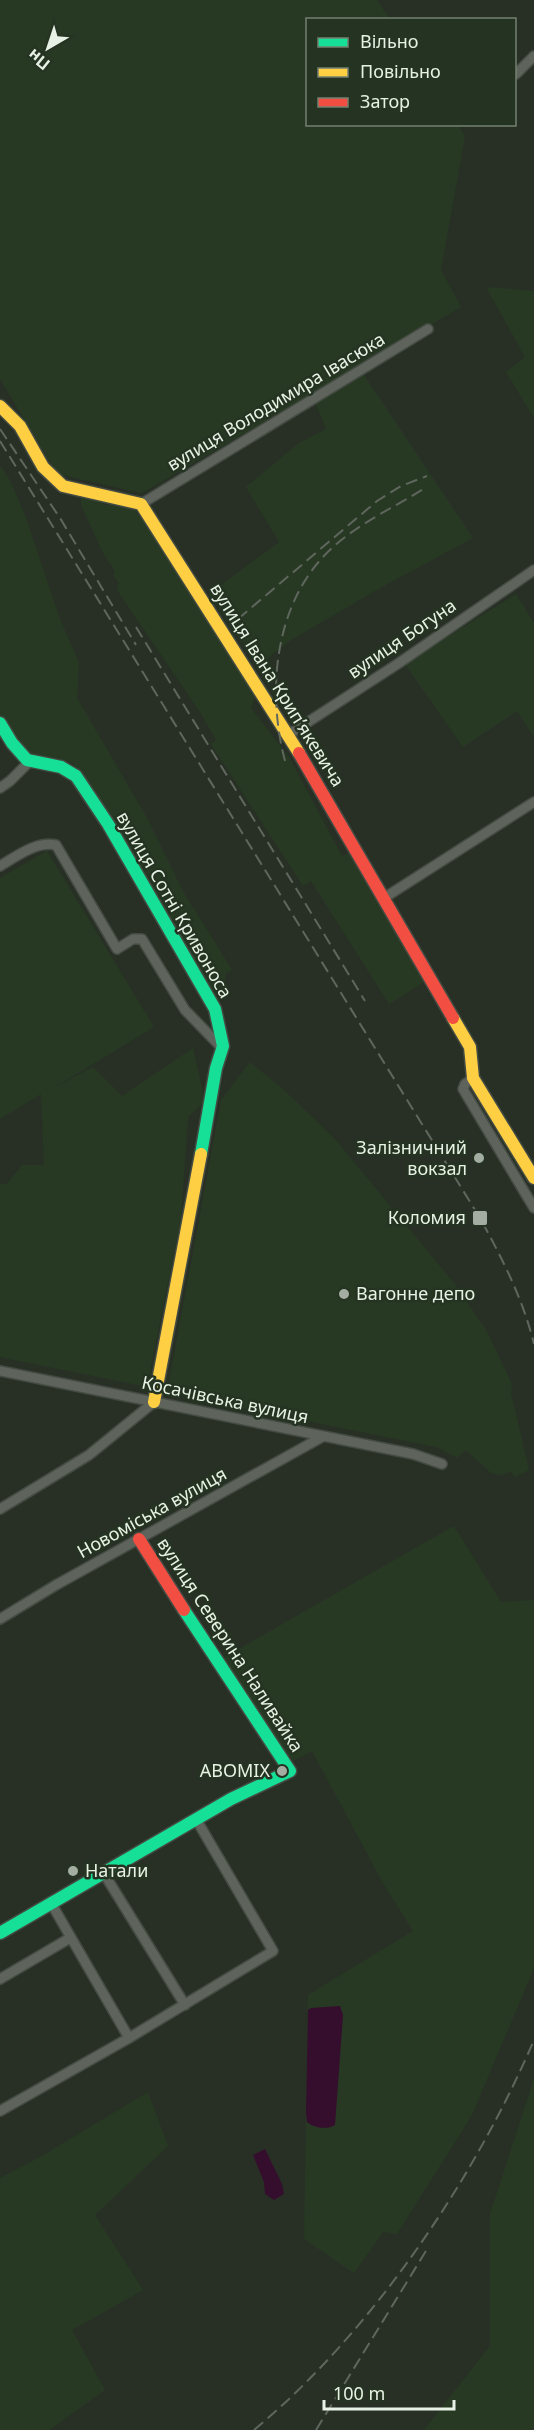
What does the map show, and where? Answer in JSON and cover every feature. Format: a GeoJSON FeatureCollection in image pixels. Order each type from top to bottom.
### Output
{"type":"FeatureCollection","features":[{"type":"Feature","properties":{"kind":"street"},"geometry":{"type":"LineString","coordinates":[[516,74],[534,56]]}},
{"type":"Feature","properties":{"kind":"street","name":"вулиця Володимира Івасюка"},"geometry":{"type":"LineString","coordinates":[[141,504],[428,329]]}},
{"type":"Feature","properties":{"kind":"street"},"geometry":{"type":"LineString","coordinates":[[0,406],[22,429],[44,471],[63,486],[141,504]]}},
{"type":"Feature","properties":{"kind":"street","name":"вулиця Івана Крипʼякевича"},"geometry":{"type":"LineString","coordinates":[[141,504],[288,735],[384,898],[470,1047],[473,1078]]}},
{"type":"Feature","properties":{"kind":"street","name":"вулиця Богуна"},"geometry":{"type":"LineString","coordinates":[[288,735],[399,663],[534,570]]}},
{"type":"Feature","properties":{"kind":"street"},"geometry":{"type":"LineString","coordinates":[[0,723],[20,753],[29,762],[0,788]]}},
{"type":"Feature","properties":{"kind":"street","name":"вулиця Сотні Кривоноса"},"geometry":{"type":"LineString","coordinates":[[29,762],[61,767],[73,773],[81,783],[213,1004],[223,1049],[216,1068],[191,1213],[154,1402]]}},
{"type":"Feature","properties":{"kind":"street"},"geometry":{"type":"LineString","coordinates":[[384,898],[534,802]]}},
{"type":"Feature","properties":{"kind":"street"},"geometry":{"type":"LineString","coordinates":[[0,866],[37,845],[46,843],[56,845],[117,949],[133,939],[142,939],[184,1010],[223,1049]]}},
{"type":"Feature","properties":{"kind":"street"},"geometry":{"type":"LineString","coordinates":[[534,1178],[473,1078],[463,1085],[464,1091],[534,1208]]}},
{"type":"Feature","properties":{"kind":"street","name":"Косачівська вулиця"},"geometry":{"type":"LineString","coordinates":[[0,1371],[413,1455],[442,1464]]}},
{"type":"Feature","properties":{"kind":"street"},"geometry":{"type":"LineString","coordinates":[[0,1509],[89,1455],[154,1402]]}},
{"type":"Feature","properties":{"kind":"street","name":"Новоміська вулиця"},"geometry":{"type":"LineString","coordinates":[[0,1619],[56,1585],[322,1437]]}},
{"type":"Feature","properties":{"kind":"street","name":"вулиця Северина Наливайка"},"geometry":{"type":"LineString","coordinates":[[140,1539],[157,1570],[225,1669],[290,1771],[231,1799],[196,1819]]}},
{"type":"Feature","properties":{"kind":"street"},"geometry":{"type":"LineString","coordinates":[[0,1933],[196,1819],[273,1951],[129,2038],[0,2111]]}},
{"type":"Feature","properties":{"kind":"street"},"geometry":{"type":"LineString","coordinates":[[103,1872],[185,2005]]}},
{"type":"Feature","properties":{"kind":"street"},"geometry":{"type":"LineString","coordinates":[[51,1903],[129,2038]]}},
{"type":"Feature","properties":{"kind":"street"},"geometry":{"type":"LineString","coordinates":[[0,1978],[70,1938]]}},
{"type":"Feature","properties":{"kind":"shaded area"},"geometry":{"type":"Polygon","coordinates":[[[0,0],[377,0],[389,18],[306,18],[306,126],[459,126],[465,136],[441,270],[461,307],[142,493],[57,474],[0,379],[0,0]]]}},
{"type":"Feature","properties":{"kind":"shaded area"},"geometry":{"type":"Polygon","coordinates":[[[486,287],[534,291],[534,418],[506,372],[525,357],[486,287]]]}},
{"type":"Feature","properties":{"kind":"shaded area"},"geometry":{"type":"Polygon","coordinates":[[[364,375],[473,538],[380,588],[291,640],[260,664],[209,594],[279,542],[246,487],[299,443],[326,429],[316,404],[364,375]]]}},
{"type":"Feature","properties":{"kind":"shaded area"},"geometry":{"type":"Polygon","coordinates":[[[0,465],[11,482],[25,515],[60,619],[79,663],[77,698],[147,818],[184,893],[232,970],[226,974],[220,1002],[73,763],[26,753],[0,717],[0,465]]]}},
{"type":"Feature","properties":{"kind":"shaded area"},"geometry":{"type":"Polygon","coordinates":[[[81,495],[97,498],[105,505],[131,506],[169,551],[256,694],[251,708],[289,757],[342,856],[352,852],[426,981],[389,1004],[311,881],[303,886],[211,744],[216,740],[200,712],[117,590],[119,582],[113,576],[115,571],[104,555],[81,505],[81,495]]]}},
{"type":"Feature","properties":{"kind":"shaded area"},"geometry":{"type":"Polygon","coordinates":[[[516,594],[534,623],[534,737],[517,711],[463,747],[405,664],[516,594]]]}},
{"type":"Feature","properties":{"kind":"shaded area"},"geometry":{"type":"Polygon","coordinates":[[[47,851],[154,1027],[55,1087],[93,1067],[122,1096],[193,1048],[205,1101],[188,1117],[181,1218],[147,1387],[0,1357],[0,1184],[7,1184],[22,1165],[44,1165],[41,1094],[0,1119],[0,878],[47,851]]]}},
{"type":"Feature","properties":{"kind":"shaded area"},"geometry":{"type":"Polygon","coordinates":[[[250,1062],[284,1090],[334,1138],[454,1283],[486,1330],[512,1384],[511,1393],[529,1470],[515,1477],[511,1471],[502,1475],[491,1473],[466,1450],[457,1458],[437,1447],[167,1393],[221,1100],[250,1062]]]}},
{"type":"Feature","properties":{"kind":"shaded area"},"geometry":{"type":"Polygon","coordinates":[[[454,1526],[501,1602],[534,1600],[534,1968],[472,2115],[397,2234],[383,2232],[354,2273],[304,2239],[308,1995],[413,1931],[383,1883],[312,1751],[293,1761],[223,1658],[454,1526]]]}},
{"type":"Feature","properties":{"kind":"shaded area"},"geometry":{"type":"Polygon","coordinates":[[[340,2006],[343,2015],[335,2125],[321,2128],[307,2122],[306,2113],[308,2010],[340,2006]]]}},
{"type":"Feature","properties":{"kind":"shaded area"},"geometry":{"type":"Polygon","coordinates":[[[534,2079],[534,2430],[424,2430],[490,2346],[490,2214],[534,2079]]]}},
{"type":"Feature","properties":{"kind":"shaded area"},"geometry":{"type":"Polygon","coordinates":[[[148,2092],[168,2146],[95,2215],[143,2290],[72,2330],[105,2390],[49,2430],[0,2430],[0,2178],[42,2156],[148,2092]]]}},
{"type":"Feature","properties":{"kind":"shaded area"},"geometry":{"type":"Polygon","coordinates":[[[265,2149],[282,2184],[284,2194],[274,2200],[265,2194],[264,2182],[253,2155],[265,2149]]]}},
{"type":"Feature","properties":{"kind":"railway"},"geometry":{"type":"LineString","coordinates":[[0,429],[60,518],[136,645]]}},
{"type":"Feature","properties":{"kind":"railway"},"geometry":{"type":"LineString","coordinates":[[0,441],[480,1218],[511,1279],[534,1344]]}},
{"type":"Feature","properties":{"kind":"railway"},"geometry":{"type":"LineString","coordinates":[[238,619],[377,501],[401,486],[427,476]]}},
{"type":"Feature","properties":{"kind":"railway"},"geometry":{"type":"LineString","coordinates":[[285,761],[276,705],[276,676],[287,619],[298,593],[313,569],[332,548],[365,523],[425,488]]}},
{"type":"Feature","properties":{"kind":"railway"},"geometry":{"type":"LineString","coordinates":[[136,627],[365,1001]]}},
{"type":"Feature","properties":{"kind":"railway"},"geometry":{"type":"LineString","coordinates":[[254,2430],[339,2348],[415,2251],[450,2199],[481,2146],[510,2093],[534,2040]]}},
{"type":"Feature","properties":{"kind":"railway"},"geometry":{"type":"LineString","coordinates":[[316,2430],[429,2246]]}},
{"type":"Feature","properties":{"kind":"traffic: fast"},"geometry":{"type":"LineString","coordinates":[[0,723],[12,743],[27,760],[61,767],[76,776],[108,824],[215,1009],[223,1046],[216,1068],[201,1154]]}},
{"type":"Feature","properties":{"kind":"traffic: fast"},"geometry":{"type":"LineString","coordinates":[[0,1933],[231,1799],[290,1771],[184,1610]]}},
{"type":"Feature","properties":{"kind":"traffic: slow"},"geometry":{"type":"LineString","coordinates":[[0,406],[20,426],[43,467],[63,486],[141,504],[299,753]]}},
{"type":"Feature","properties":{"kind":"traffic: slow"},"geometry":{"type":"LineString","coordinates":[[453,1018],[470,1047],[473,1078],[534,1178]]}},
{"type":"Feature","properties":{"kind":"traffic: slow"},"geometry":{"type":"LineString","coordinates":[[154,1402],[201,1154]]}},
{"type":"Feature","properties":{"kind":"traffic: jam"},"geometry":{"type":"LineString","coordinates":[[299,753],[453,1018]]}},
{"type":"Feature","properties":{"kind":"traffic: jam"},"geometry":{"type":"LineString","coordinates":[[139,1539],[184,1610]]}},
{"type":"Feature","properties":{"kind":"place","name":"Залізничний вокзал"},"geometry":{"type":"Point","coordinates":[479,1158]}},
{"type":"Feature","properties":{"kind":"place","name":"Коломия"},"geometry":{"type":"Point","coordinates":[480,1218]}},
{"type":"Feature","properties":{"kind":"place","name":"Вагонне депо"},"geometry":{"type":"Point","coordinates":[344,1294]}},
{"type":"Feature","properties":{"kind":"place","name":"ABOMIX"},"geometry":{"type":"Point","coordinates":[282,1771]}},
{"type":"Feature","properties":{"kind":"place","name":"Натали"},"geometry":{"type":"Point","coordinates":[73,1871]}}]}
